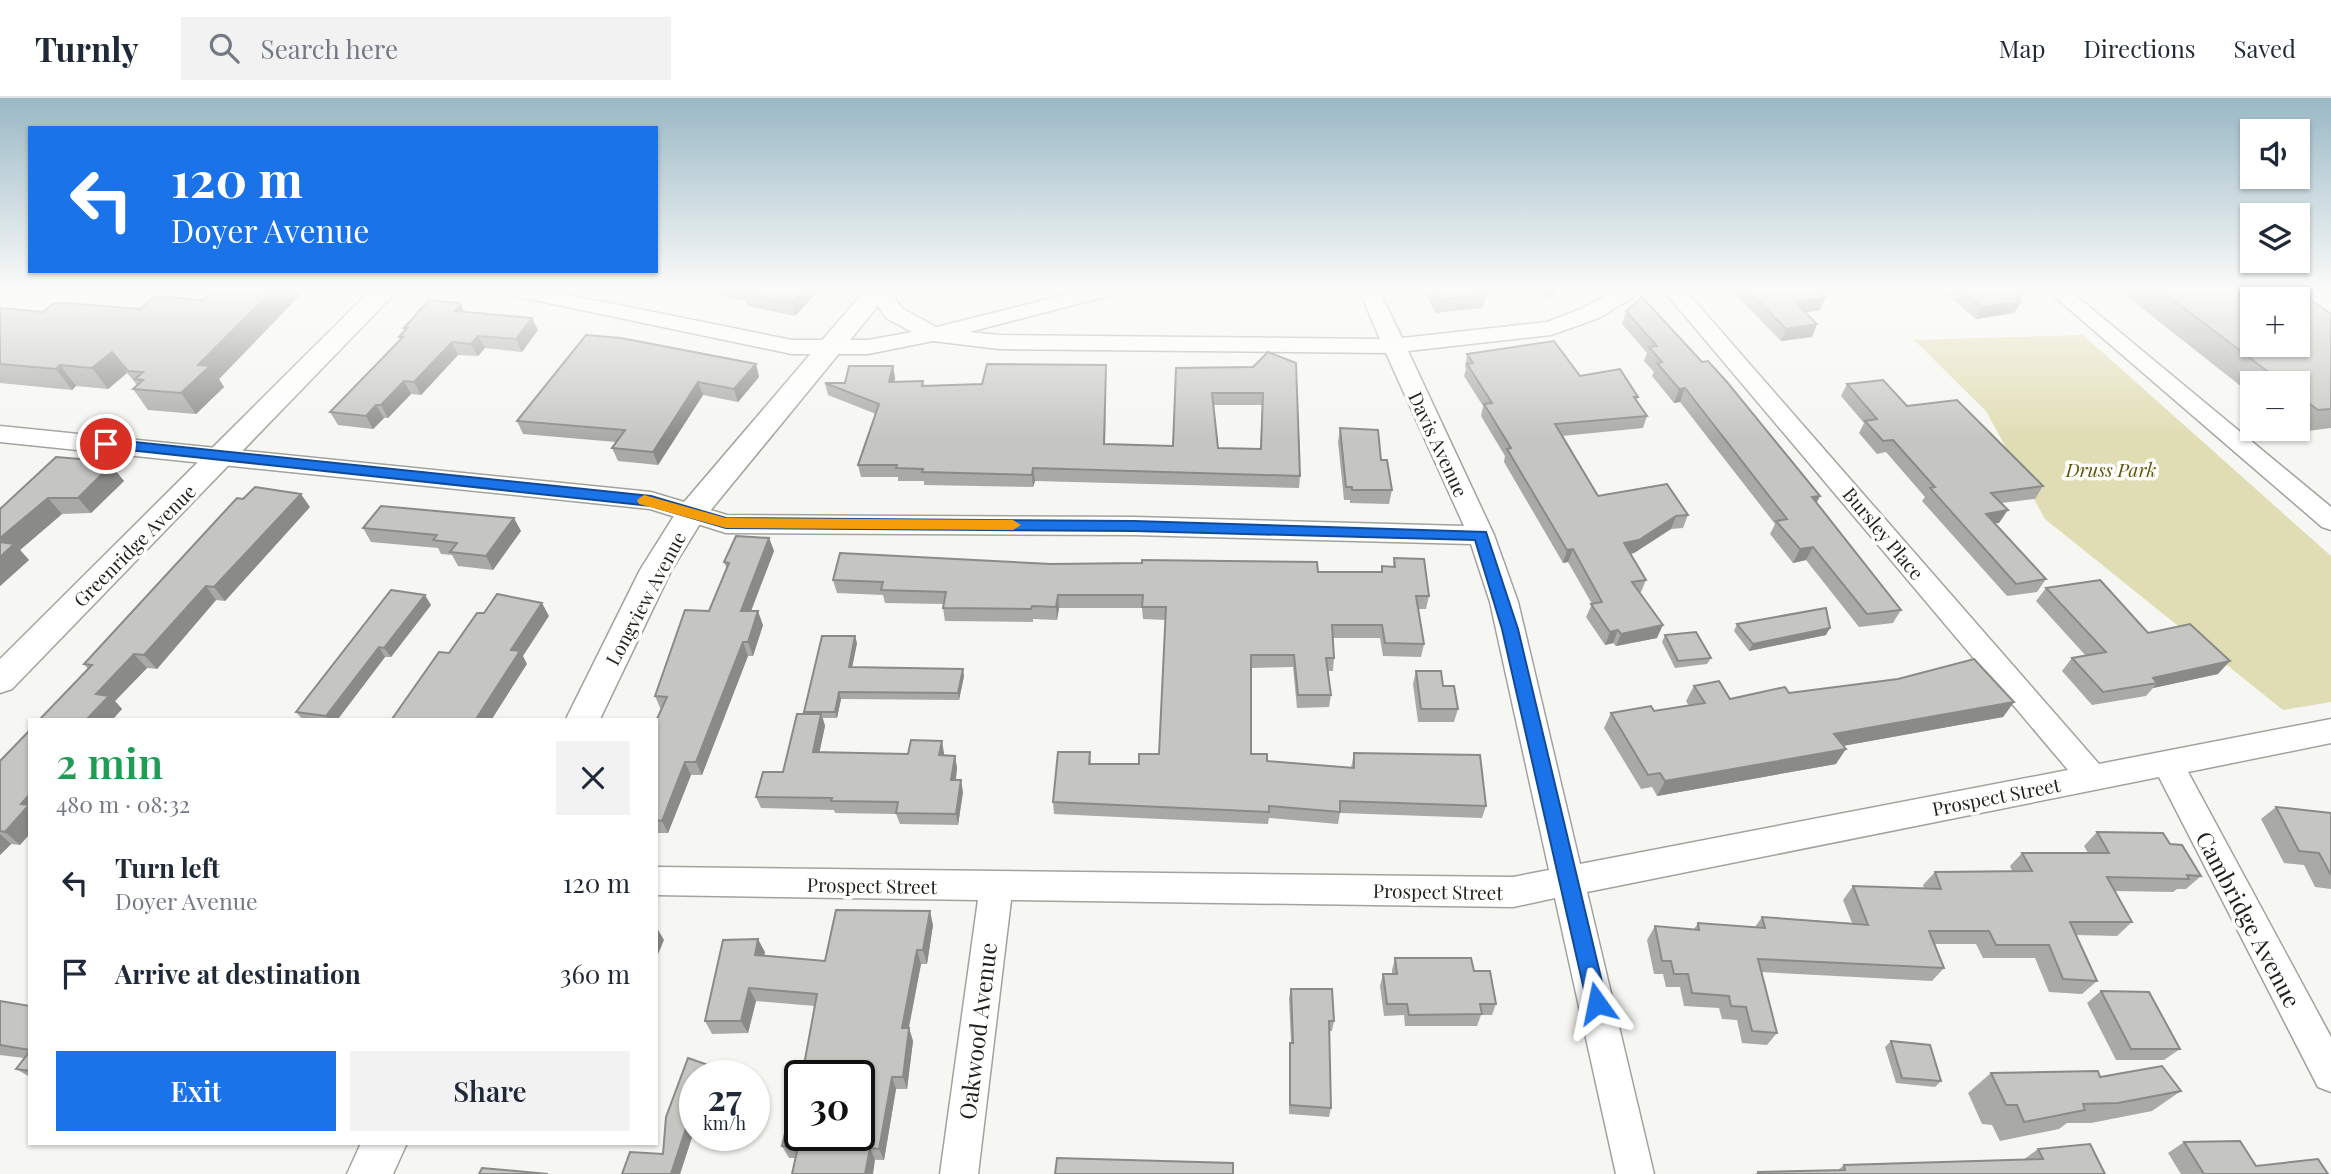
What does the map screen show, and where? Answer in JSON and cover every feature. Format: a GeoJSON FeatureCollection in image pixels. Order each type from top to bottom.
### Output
{"type":"FeatureCollection","features":[{"type":"Feature","properties":{"kind":"street","name":"Greenridge Avenue"},"geometry":{"type":"LineString","coordinates":[[0,680],[335,340]]}},
{"type":"Feature","properties":{"kind":"street"},"geometry":{"type":"LineString","coordinates":[[765,340],[792,347],[828,349],[868,347],[902,340]]}},
{"type":"Feature","properties":{"kind":"street","name":"Longview Avenue"},"geometry":{"type":"LineString","coordinates":[[583,718],[656,570],[690,515],[835,340]]}},
{"type":"Feature","properties":{"kind":"street"},"geometry":{"type":"LineString","coordinates":[[984,340],[1393,346],[1444,340]]}},
{"type":"Feature","properties":{"kind":"street","name":"Davis Avenue"},"geometry":{"type":"LineString","coordinates":[[1391,340],[1481,535],[1504,602],[1635,1174]]}},
{"type":"Feature","properties":{"kind":"street","name":"Bursley Place"},"geometry":{"type":"LineString","coordinates":[[1718,340],[2092,777]]}},
{"type":"Feature","properties":{"kind":"street"},"geometry":{"type":"LineString","coordinates":[[2117,340],[2331,521]]}},
{"type":"Feature","properties":{"kind":"street"},"geometry":{"type":"LineString","coordinates":[[0,433],[651,501],[690,515],[726,523],[1134,526],[1481,535]]}},
{"type":"Feature","properties":{"kind":"street","name":"Prospect Street"},"geometry":{"type":"LineString","coordinates":[[658,881],[1513,892],[2331,731]]}},
{"type":"Feature","properties":{"kind":"street","name":"Cambridge Avenue"},"geometry":{"type":"LineString","coordinates":[[2168,764],[2331,1074]]}},
{"type":"Feature","properties":{"kind":"street","name":"Oakwood Avenue"},"geometry":{"type":"LineString","coordinates":[[959,1174],[996,887]]}},
{"type":"Feature","properties":{"kind":"street"},"geometry":{"type":"LineString","coordinates":[[370,1174],[383,1145]]}},
{"type":"Feature","properties":{"kind":"green space","name":"Druss Park"},"geometry":{"type":"Polygon","coordinates":[[[1914,340],[2089,340],[2331,556],[2331,702],[2283,710],[2045,519],[1986,411],[1914,340]]]}},
{"type":"Feature","properties":{"kind":"building"},"geometry":{"type":"Polygon","coordinates":[[[0,340],[223,340],[198,365],[210,366],[181,393],[133,389],[143,380],[135,379],[143,372],[128,371],[112,352],[92,368],[60,365],[56,369],[0,364],[0,340]]]}},
{"type":"Feature","properties":{"kind":"building"},"geometry":{"type":"Polygon","coordinates":[[[400,340],[474,340],[471,344],[452,342],[414,382],[404,381],[366,416],[330,412],[400,340]]]}},
{"type":"Feature","properties":{"kind":"building"},"geometry":{"type":"Polygon","coordinates":[[[582,340],[632,340],[756,364],[734,389],[698,382],[653,452],[612,448],[625,430],[517,421],[582,340]]]}},
{"type":"Feature","properties":{"kind":"building"},"geometry":{"type":"Polygon","coordinates":[[[1652,340],[1682,340],[1702,362],[1708,361],[1820,496],[1812,497],[1901,610],[1867,614],[1813,547],[1800,549],[1776,521],[1787,519],[1685,388],[1679,389],[1657,363],[1662,362],[1649,347],[1657,346],[1652,340]]]}},
{"type":"Feature","properties":{"kind":"building"},"geometry":{"type":"Polygon","coordinates":[[[2226,340],[2240,340],[2240,350],[2226,340]]]}},
{"type":"Feature","properties":{"kind":"building"},"geometry":{"type":"Polygon","coordinates":[[[2310,340],[2331,340],[2331,409],[2318,410],[2310,404],[2310,371],[2267,371],[2249,357],[2310,357],[2310,340]]]}},
{"type":"Feature","properties":{"kind":"building"},"geometry":{"type":"Polygon","coordinates":[[[1554,341],[1580,376],[1620,369],[1647,416],[1555,424],[1598,496],[1667,484],[1688,515],[1676,516],[1639,540],[1624,543],[1646,580],[1632,582],[1663,625],[1621,634],[1618,630],[1610,632],[1591,604],[1602,602],[1573,549],[1567,550],[1507,449],[1511,448],[1484,404],[1492,403],[1467,364],[1473,363],[1467,354],[1554,341]]]}},
{"type":"Feature","properties":{"kind":"building"},"geometry":{"type":"Polygon","coordinates":[[[1268,352],[1296,363],[1300,476],[1033,468],[1032,475],[922,472],[923,469],[896,468],[897,465],[858,465],[879,404],[825,383],[845,383],[849,366],[893,366],[889,382],[923,381],[922,386],[982,384],[987,364],[1106,365],[1104,444],[1173,446],[1176,368],[1253,367],[1268,352]],[[1212,393],[1218,448],[1261,449],[1263,393],[1212,393]]]}},
{"type":"Feature","properties":{"kind":"building"},"geometry":{"type":"Polygon","coordinates":[[[1883,380],[1907,406],[1957,400],[2043,486],[1991,493],[2008,510],[1986,514],[2046,579],[2016,584],[1930,488],[1935,487],[1893,440],[1883,441],[1865,421],[1877,419],[1847,384],[1883,380]]]}},
{"type":"Feature","properties":{"kind":"building"},"geometry":{"type":"Polygon","coordinates":[[[1340,428],[1378,430],[1381,460],[1387,460],[1392,490],[1352,490],[1352,487],[1346,487],[1340,428]]]}},
{"type":"Feature","properties":{"kind":"building"},"geometry":{"type":"Polygon","coordinates":[[[56,457],[105,461],[102,464],[111,465],[78,498],[48,498],[0,538],[0,509],[56,457]]]}},
{"type":"Feature","properties":{"kind":"building"},"geometry":{"type":"Polygon","coordinates":[[[255,487],[301,494],[214,587],[206,586],[144,655],[134,654],[96,694],[109,696],[88,718],[41,718],[92,665],[84,664],[237,498],[243,499],[255,487]]]}},
{"type":"Feature","properties":{"kind":"building"},"geometry":{"type":"Polygon","coordinates":[[[381,506],[514,518],[486,556],[450,552],[457,543],[433,540],[437,535],[363,528],[381,506]]]}},
{"type":"Feature","properties":{"kind":"building"},"geometry":{"type":"Polygon","coordinates":[[[736,536],[769,538],[741,611],[758,611],[748,642],[743,642],[696,762],[685,762],[662,821],[658,820],[657,718],[667,697],[655,696],[685,610],[709,611],[729,563],[724,562],[736,536]]]}},
{"type":"Feature","properties":{"kind":"building"},"geometry":{"type":"Polygon","coordinates":[[[0,542],[14,544],[0,557],[0,542]]]}},
{"type":"Feature","properties":{"kind":"building"},"geometry":{"type":"Polygon","coordinates":[[[840,553],[1051,564],[1142,563],[1142,560],[1317,562],[1318,572],[1382,572],[1382,566],[1395,567],[1394,558],[1424,559],[1429,596],[1416,596],[1424,644],[1385,643],[1382,625],[1332,625],[1334,658],[1326,658],[1331,695],[1298,695],[1294,655],[1251,655],[1251,754],[1267,754],[1267,761],[1354,768],[1354,753],[1480,755],[1486,806],[1340,801],[1340,812],[1269,806],[1269,812],[1053,802],[1058,752],[1090,752],[1089,764],[1139,764],[1139,754],[1159,754],[1166,607],[1142,607],[1143,595],[1058,595],[1056,607],[943,608],[946,592],[881,590],[883,582],[833,580],[840,553]]]}},
{"type":"Feature","properties":{"kind":"building"},"geometry":{"type":"Polygon","coordinates":[[[2100,580],[2148,633],[2190,624],[2230,661],[2153,678],[2157,683],[2103,692],[2072,658],[2106,652],[2046,588],[2100,580]]]}},
{"type":"Feature","properties":{"kind":"building"},"geometry":{"type":"Polygon","coordinates":[[[391,590],[425,595],[384,648],[379,647],[326,716],[296,712],[391,590]]]}},
{"type":"Feature","properties":{"kind":"building"},"geometry":{"type":"Polygon","coordinates":[[[497,594],[542,603],[511,650],[520,651],[477,718],[393,718],[439,652],[449,653],[477,613],[484,613],[497,594]]]}},
{"type":"Feature","properties":{"kind":"building"},"geometry":{"type":"Polygon","coordinates":[[[1826,608],[1830,628],[1753,644],[1737,624],[1826,608]]]}},
{"type":"Feature","properties":{"kind":"building"},"geometry":{"type":"Polygon","coordinates":[[[1696,632],[1711,658],[1678,661],[1665,635],[1696,632]]]}},
{"type":"Feature","properties":{"kind":"building"},"geometry":{"type":"Polygon","coordinates":[[[822,636],[855,636],[849,667],[963,669],[958,693],[839,692],[835,712],[804,712],[822,636]]]}},
{"type":"Feature","properties":{"kind":"building"},"geometry":{"type":"Polygon","coordinates":[[[1974,659],[2014,702],[1834,734],[1846,749],[1665,781],[1660,773],[1648,775],[1611,713],[1651,706],[1654,711],[1705,703],[1694,686],[1719,681],[1730,699],[1785,687],[1789,693],[1898,679],[1974,659]]]}},
{"type":"Feature","properties":{"kind":"building"},"geometry":{"type":"Polygon","coordinates":[[[1416,671],[1441,671],[1443,686],[1454,686],[1458,709],[1421,709],[1416,671]]]}},
{"type":"Feature","properties":{"kind":"building"},"geometry":{"type":"Polygon","coordinates":[[[797,714],[821,714],[813,752],[908,754],[911,740],[942,741],[939,755],[955,756],[951,780],[961,780],[956,814],[896,813],[898,802],[756,797],[763,772],[783,772],[797,714]]]}},
{"type":"Feature","properties":{"kind":"building"},"geometry":{"type":"Polygon","coordinates":[[[28,732],[28,796],[21,804],[28,806],[5,832],[0,831],[0,761],[28,732]]]}},
{"type":"Feature","properties":{"kind":"building"},"geometry":{"type":"Polygon","coordinates":[[[2276,807],[2331,813],[2331,875],[2319,853],[2299,851],[2276,807]]]}},
{"type":"Feature","properties":{"kind":"building"},"geometry":{"type":"Polygon","coordinates":[[[2097,832],[2163,833],[2170,844],[2182,845],[2201,876],[2187,875],[2189,879],[2107,877],[2132,922],[2070,922],[2097,981],[2063,979],[2049,945],[1996,945],[1989,931],[1929,931],[1944,968],[1758,959],[1777,1033],[1752,1031],[1746,1007],[1731,1006],[1729,996],[1692,993],[1688,974],[1674,974],[1671,961],[1662,961],[1655,926],[1699,930],[1698,923],[1765,928],[1762,917],[1868,925],[1853,886],[1941,889],[1935,872],[2032,871],[2022,853],[2109,853],[2097,832]]]}},
{"type":"Feature","properties":{"kind":"building"},"geometry":{"type":"Polygon","coordinates":[[[836,910],[930,911],[923,950],[917,950],[902,1028],[909,1028],[903,1077],[892,1077],[879,1149],[875,1149],[875,1060],[805,1060],[817,994],[749,988],[741,1021],[705,1021],[723,940],[758,939],[755,955],[825,961],[836,910]]]}},
{"type":"Feature","properties":{"kind":"building"},"geometry":{"type":"Polygon","coordinates":[[[1395,958],[1471,958],[1474,971],[1490,971],[1496,1004],[1480,1004],[1482,1014],[1409,1015],[1407,1004],[1387,1004],[1383,974],[1397,974],[1395,958]]]}},
{"type":"Feature","properties":{"kind":"building"},"geometry":{"type":"Polygon","coordinates":[[[1291,989],[1332,989],[1334,1021],[1329,1021],[1331,1108],[1290,1105],[1290,1043],[1293,1043],[1291,989]]]}},
{"type":"Feature","properties":{"kind":"building"},"geometry":{"type":"Polygon","coordinates":[[[2101,991],[2149,992],[2180,1049],[2131,1049],[2101,991]]]}},
{"type":"Feature","properties":{"kind":"building"},"geometry":{"type":"Polygon","coordinates":[[[0,1001],[28,1006],[28,1050],[0,1045],[0,1001]]]}},
{"type":"Feature","properties":{"kind":"building"},"geometry":{"type":"Polygon","coordinates":[[[1891,1041],[1930,1045],[1941,1081],[1902,1078],[1891,1041]]]}},
{"type":"Feature","properties":{"kind":"building"},"geometry":{"type":"Polygon","coordinates":[[[28,1054],[28,1071],[16,1069],[28,1054]]]}},
{"type":"Feature","properties":{"kind":"building"},"geometry":{"type":"Polygon","coordinates":[[[2162,1066],[2181,1091],[2118,1103],[2083,1104],[2085,1110],[2024,1122],[2017,1105],[2006,1105],[1991,1073],[2098,1071],[2100,1077],[2162,1066]]]}},
{"type":"Feature","properties":{"kind":"building"},"geometry":{"type":"Polygon","coordinates":[[[679,1082],[679,1150],[671,1174],[622,1174],[630,1152],[663,1154],[666,1117],[679,1082]]]}},
{"type":"Feature","properties":{"kind":"building"},"geometry":{"type":"Polygon","coordinates":[[[2240,1141],[2256,1166],[2318,1159],[2328,1174],[2204,1174],[2184,1142],[2240,1141]]]}},
{"type":"Feature","properties":{"kind":"building"},"geometry":{"type":"Polygon","coordinates":[[[2090,1144],[2105,1174],[1758,1174],[1845,1170],[1844,1165],[2043,1159],[2038,1149],[2090,1144]]]}},
{"type":"Feature","properties":{"kind":"building"},"geometry":{"type":"Polygon","coordinates":[[[797,1151],[869,1151],[865,1174],[792,1174],[797,1151]]]}},
{"type":"Feature","properties":{"kind":"building"},"geometry":{"type":"Polygon","coordinates":[[[1057,1158],[1233,1163],[1233,1174],[1055,1174],[1057,1158]]]}},
{"type":"Feature","properties":{"kind":"building"},"geometry":{"type":"Polygon","coordinates":[[[482,1168],[548,1174],[479,1174],[482,1168]]]}},
{"type":"Feature","properties":{"kind":"slow traffic"},"geometry":{"type":"LineString","coordinates":[[644,500],[726,523],[1013,525]]}},
{"type":"Feature","properties":{"kind":"route"},"geometry":{"type":"LineString","coordinates":[[106,444],[651,501],[690,515],[726,523],[1134,526],[1481,535],[1504,602],[1597,1003]]}}]}
